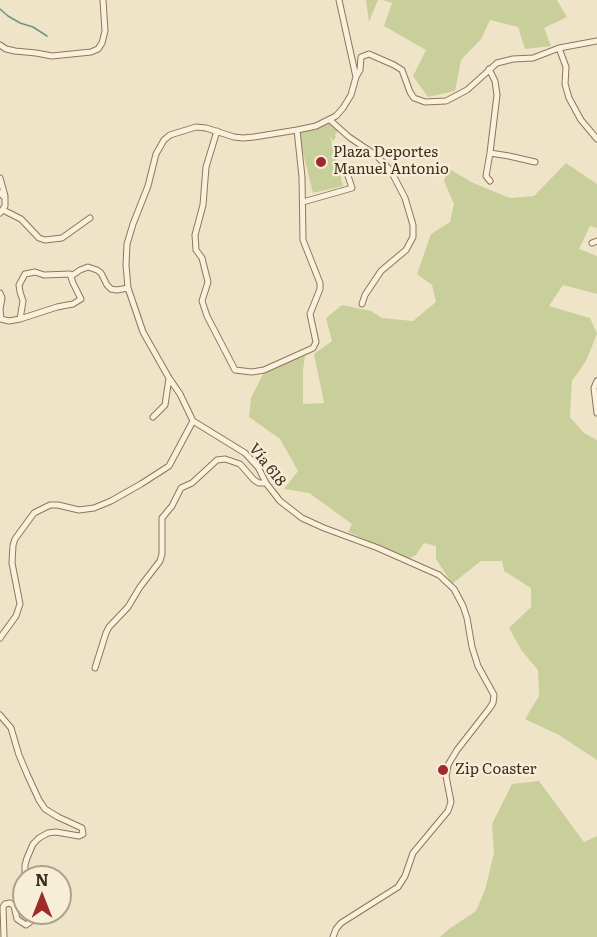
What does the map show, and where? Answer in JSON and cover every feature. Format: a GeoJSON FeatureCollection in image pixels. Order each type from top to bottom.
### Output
{"type":"FeatureCollection","features":[{"type":"Feature","properties":{"kind":"street"},"geometry":{"type":"LineString","coordinates":[[0,45],[15,51],[36,52],[52,56],[92,52],[102,43],[105,31],[103,0]]}},
{"type":"Feature","properties":{"kind":"street"},"geometry":{"type":"LineString","coordinates":[[339,0],[356,77]]}},
{"type":"Feature","properties":{"kind":"street"},"geometry":{"type":"LineString","coordinates":[[0,638],[16,616],[20,604],[12,563],[12,545],[34,513],[50,505],[85,510],[94,508],[141,484],[170,466],[193,421],[180,394],[143,332],[128,288],[127,244],[148,186],[156,154],[164,140],[170,135],[196,127],[243,138],[316,126],[336,116],[343,108],[351,95],[360,70],[361,57],[369,54],[402,70],[414,98],[425,102],[435,102],[446,101],[462,94],[497,63],[533,58],[560,48],[597,41]]}},
{"type":"Feature","properties":{"kind":"street"},"geometry":{"type":"LineString","coordinates":[[560,48],[567,67],[565,84],[569,98],[581,120],[597,140]]}},
{"type":"Feature","properties":{"kind":"street"},"geometry":{"type":"LineString","coordinates":[[489,69],[495,81],[497,94],[486,176],[490,182]]}},
{"type":"Feature","properties":{"kind":"street"},"geometry":{"type":"LineString","coordinates":[[330,120],[349,137],[377,156],[391,171],[405,198],[413,225],[413,237],[406,250],[381,271],[364,295],[362,304]]}},
{"type":"Feature","properties":{"kind":"street"},"geometry":{"type":"LineString","coordinates":[[217,131],[206,167],[203,205],[195,235],[196,250],[202,258],[208,282],[202,306],[235,370],[252,372],[264,370],[314,348],[316,342],[310,314],[320,289],[320,283],[303,240],[302,177],[297,130]]}},
{"type":"Feature","properties":{"kind":"street"},"geometry":{"type":"LineString","coordinates":[[490,153],[535,162]]}},
{"type":"Feature","properties":{"kind":"street"},"geometry":{"type":"LineString","coordinates":[[303,202],[352,188],[346,170]]}},
{"type":"Feature","properties":{"kind":"street"},"geometry":{"type":"LineString","coordinates":[[0,178],[5,198],[2,211],[21,219],[39,238],[45,240],[62,238],[90,218]]}},
{"type":"Feature","properties":{"kind":"street"},"geometry":{"type":"LineString","coordinates":[[0,193],[5,198]]}},
{"type":"Feature","properties":{"kind":"street"},"geometry":{"type":"LineString","coordinates":[[20,319],[22,301],[19,285],[25,274],[35,272],[44,275],[73,275],[80,270],[92,268],[101,273],[111,289],[128,288]]}},
{"type":"Feature","properties":{"kind":"street"},"geometry":{"type":"LineString","coordinates":[[0,293],[2,298],[1,320],[20,319],[73,304],[81,299],[70,274]]}},
{"type":"Feature","properties":{"kind":"street"},"geometry":{"type":"LineString","coordinates":[[153,417],[165,405],[169,378]]}},
{"type":"Feature","properties":{"kind":"street"},"geometry":{"type":"LineString","coordinates":[[597,381],[594,388],[597,412]]}},
{"type":"Feature","properties":{"kind":"street","name":"Vía 618"},"geometry":{"type":"LineString","coordinates":[[193,421],[245,453],[258,467],[266,483],[280,501],[302,518],[439,575],[454,589],[463,606],[478,666],[494,695],[489,710],[448,765],[446,776],[451,802],[448,811],[413,853],[405,876],[398,887],[340,923],[333,937]]}},
{"type":"Feature","properties":{"kind":"street"},"geometry":{"type":"LineString","coordinates":[[95,668],[109,627],[128,607],[140,586],[160,561],[162,518],[172,506],[181,488],[192,483],[218,460],[225,459],[240,464],[254,480],[266,483]]}},
{"type":"Feature","properties":{"kind":"street"},"geometry":{"type":"LineString","coordinates":[[0,716],[11,728],[27,774],[45,809],[82,828],[83,834],[79,836],[56,832],[39,838],[33,844],[25,865]]}},
{"type":"Feature","properties":{"kind":"street"},"geometry":{"type":"LineString","coordinates":[[4,937],[3,907],[5,904],[12,904]]}},
{"type":"Feature","properties":{"kind":"green space"},"geometry":{"type":"Polygon","coordinates":[[[366,0],[378,0],[369,22],[366,0]]]}},
{"type":"Feature","properties":{"kind":"green space"},"geometry":{"type":"Polygon","coordinates":[[[383,0],[557,0],[567,17],[544,28],[551,46],[525,49],[518,27],[490,20],[481,39],[461,60],[455,91],[428,97],[413,76],[426,50],[384,26],[392,3],[383,0]]]}},
{"type":"Feature","properties":{"kind":"green space","name":"Plaza Deportes Manuel Antonio"},"geometry":{"type":"Polygon","coordinates":[[[331,122],[339,130],[333,141],[330,136],[343,186],[313,193],[298,133],[331,122]]]}},
{"type":"Feature","properties":{"kind":"green space"},"geometry":{"type":"Polygon","coordinates":[[[566,163],[597,184],[597,228],[590,226],[579,249],[597,256],[597,294],[563,285],[549,306],[590,318],[597,334],[586,361],[572,381],[570,417],[584,433],[597,440],[597,760],[559,735],[525,719],[539,696],[538,670],[522,651],[509,628],[531,607],[531,588],[504,571],[502,561],[481,561],[452,584],[436,559],[436,546],[424,543],[416,555],[408,559],[348,532],[352,524],[309,493],[284,489],[298,471],[280,439],[249,417],[251,398],[263,374],[305,355],[303,404],[324,403],[314,354],[332,341],[326,318],[342,305],[371,311],[382,318],[413,321],[436,302],[432,285],[417,274],[431,234],[450,222],[454,204],[444,181],[448,168],[471,182],[510,198],[534,196],[566,163]]]}},
{"type":"Feature","properties":{"kind":"green space"},"geometry":{"type":"Polygon","coordinates":[[[539,781],[584,842],[597,836],[597,937],[440,937],[476,911],[485,890],[494,853],[492,824],[512,784],[539,781]]]}},
{"type":"Feature","properties":{"kind":"waterway"},"geometry":{"type":"LineString","coordinates":[[0,9],[20,23],[33,27],[47,36]]}},
{"type":"Feature","properties":{"kind":"place","name":"Plaza Deportes Manuel Antonio"},"geometry":{"type":"Point","coordinates":[321,162]}},
{"type":"Feature","properties":{"kind":"place","name":"Zip Coaster"},"geometry":{"type":"Point","coordinates":[443,770]}}]}
